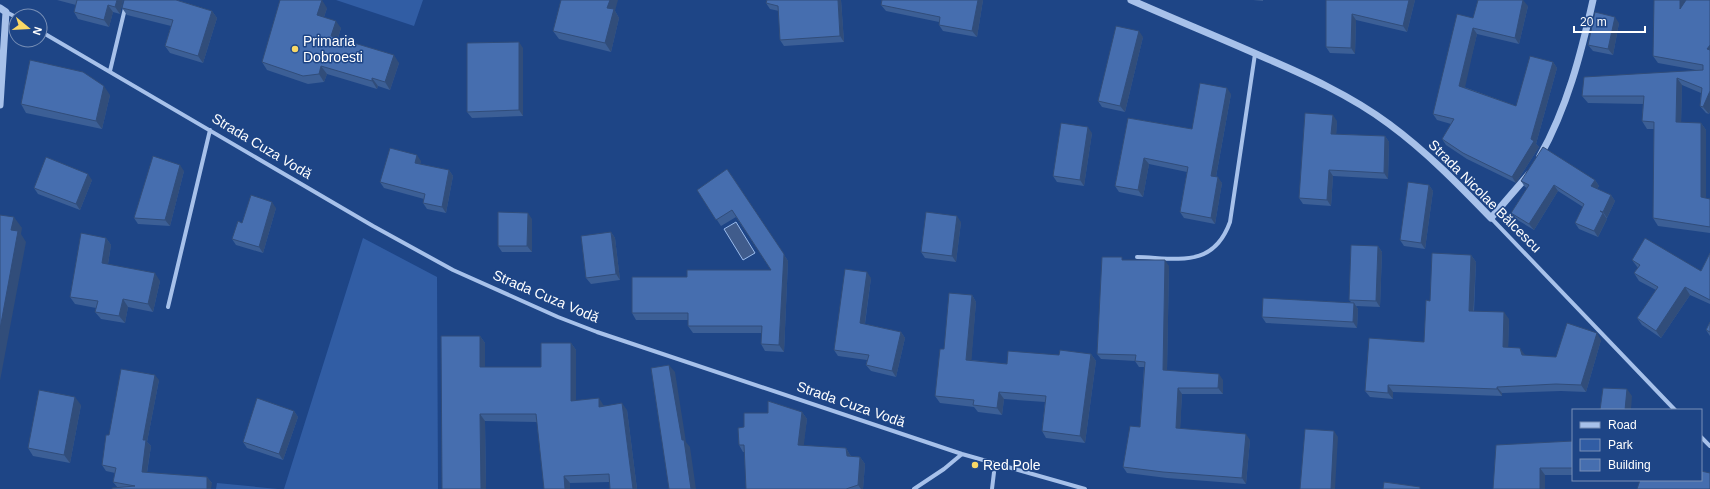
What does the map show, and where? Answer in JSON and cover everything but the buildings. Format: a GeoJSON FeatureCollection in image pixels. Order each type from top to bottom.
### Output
{"type":"FeatureCollection","features":[{"type":"Feature","properties":{"kind":"street"},"geometry":{"type":"LineString","coordinates":[[110,71],[127,0]]}},
{"type":"Feature","properties":{"kind":"street","name":"Strada Nicolae Bălcescu"},"geometry":{"type":"LineString","coordinates":[[1131,0],[1327,86],[1389,123],[1442,168],[1674,409]]}},
{"type":"Feature","properties":{"kind":"street"},"geometry":{"type":"LineString","coordinates":[[1538,160],[1552,134],[1572,84],[1593,0]]}},
{"type":"Feature","properties":{"kind":"street"},"geometry":{"type":"LineString","coordinates":[[0,105],[3,10]]}},
{"type":"Feature","properties":{"kind":"street","name":"Strada Cuza Vodă"},"geometry":{"type":"LineString","coordinates":[[48,35],[373,226],[446,266],[558,317],[597,332],[962,454],[1085,489]]}},
{"type":"Feature","properties":{"kind":"street"},"geometry":{"type":"LineString","coordinates":[[1137,257],[1198,257],[1209,252],[1218,245],[1225,236],[1230,222],[1255,54]]}},
{"type":"Feature","properties":{"kind":"street"},"geometry":{"type":"LineString","coordinates":[[168,307],[210,130]]}},
{"type":"Feature","properties":{"kind":"street"},"geometry":{"type":"LineString","coordinates":[[1491,218],[1525,180],[1533,167]]}},
{"type":"Feature","properties":{"kind":"street"},"geometry":{"type":"LineString","coordinates":[[1702,438],[1710,446]]}},
{"type":"Feature","properties":{"kind":"street"},"geometry":{"type":"LineString","coordinates":[[914,489],[944,469],[962,454]]}},
{"type":"Feature","properties":{"kind":"street"},"geometry":{"type":"LineString","coordinates":[[992,489],[994,464]]}},
{"type":"Feature","properties":{"kind":"green space"},"geometry":{"type":"Polygon","coordinates":[[[336,0],[423,0],[414,26],[336,0]]]}},
{"type":"Feature","properties":{"kind":"green space"},"geometry":{"type":"Polygon","coordinates":[[[363,238],[437,277],[438,489],[284,489],[363,238]]]}},
{"type":"Feature","properties":{"kind":"green space"},"geometry":{"type":"Polygon","coordinates":[[[217,483],[278,489],[216,489],[217,483]]]}},
{"type":"Feature","properties":{"kind":"shaded area"},"geometry":{"type":"Polygon","coordinates":[[[736,222],[755,253],[743,260],[724,229],[736,222]]]}},
{"type":"Feature","properties":{"kind":"place","name":"Primaria Dobroesti"},"geometry":{"type":"Point","coordinates":[295,49]}},
{"type":"Feature","properties":{"kind":"place","name":"Red Pole"},"geometry":{"type":"Point","coordinates":[975,465]}}]}
